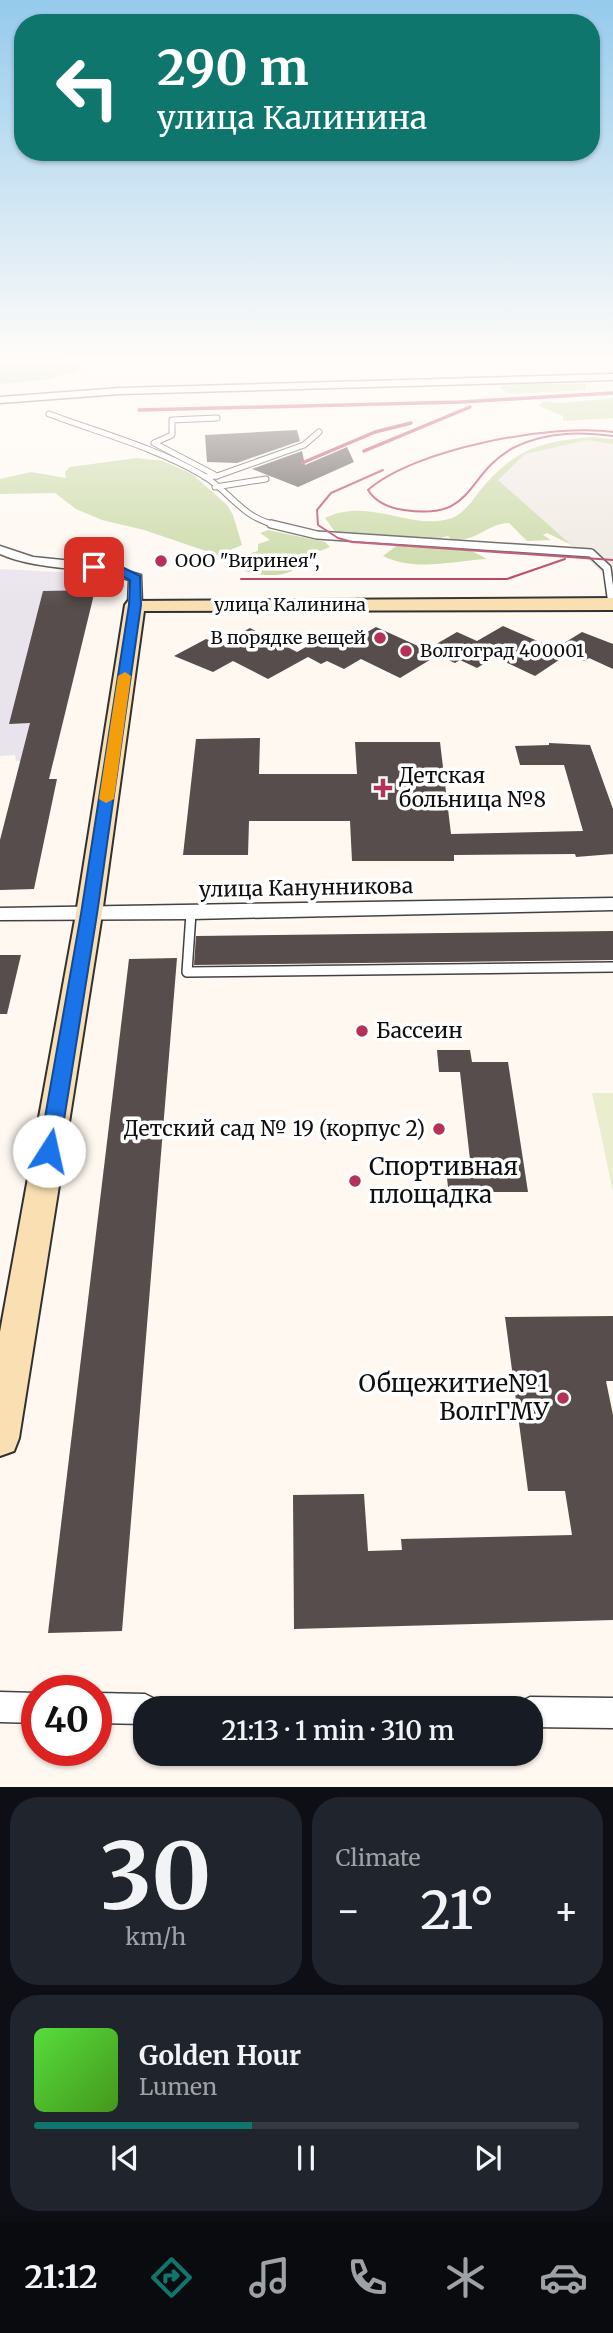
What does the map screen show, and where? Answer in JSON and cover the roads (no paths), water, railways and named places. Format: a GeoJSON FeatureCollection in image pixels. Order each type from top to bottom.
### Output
{"type":"FeatureCollection","features":[{"type":"Feature","properties":{"kind":"street"},"geometry":{"type":"LineString","coordinates":[[0,550],[22,560],[118,569],[136,578],[135,605],[89,914],[0,1438]]}},
{"type":"Feature","properties":{"kind":"street","name":"улица Калинина"},"geometry":{"type":"LineString","coordinates":[[135,605],[613,604]]}},
{"type":"Feature","properties":{"kind":"street","name":"улица Канунникова"},"geometry":{"type":"LineString","coordinates":[[0,914],[191,914],[613,904]]}},
{"type":"Feature","properties":{"kind":"street"},"geometry":{"type":"LineString","coordinates":[[0,1707],[21,1708]]}},
{"type":"Feature","properties":{"kind":"street"},"geometry":{"type":"LineString","coordinates":[[112,1708],[133,1709]]}},
{"type":"Feature","properties":{"kind":"street"},"geometry":{"type":"LineString","coordinates":[[543,1712],[613,1713]]}},
{"type":"Feature","properties":{"kind":"lane"},"geometry":{"type":"LineString","coordinates":[[117,439],[205,477],[246,514],[269,524],[317,535],[591,553],[607,564],[613,604]]}},
{"type":"Feature","properties":{"kind":"lane"},"geometry":{"type":"LineString","coordinates":[[163,439],[154,443],[217,476]]}},
{"type":"Feature","properties":{"kind":"lane"},"geometry":{"type":"LineString","coordinates":[[205,477],[217,476],[260,461],[304,445],[310,439]]}},
{"type":"Feature","properties":{"kind":"lane"},"geometry":{"type":"LineString","coordinates":[[260,461],[265,449]]}},
{"type":"Feature","properties":{"kind":"lane"},"geometry":{"type":"LineString","coordinates":[[215,487],[265,479]]}},
{"type":"Feature","properties":{"kind":"lane"},"geometry":{"type":"LineString","coordinates":[[191,914],[187,972],[613,967]]}},
{"type":"Feature","properties":{"kind":"tram line"},"geometry":{"type":"LineString","coordinates":[[501,439],[417,462],[389,475],[368,490],[379,502],[394,508],[427,512],[445,509],[467,493],[497,459],[513,448],[536,439]]}},
{"type":"Feature","properties":{"kind":"tram line"},"geometry":{"type":"LineString","coordinates":[[383,470],[331,493],[317,510],[318,525],[338,538],[352,542],[613,560]]}},
{"type":"Feature","properties":{"kind":"tram line"},"geometry":{"type":"LineString","coordinates":[[241,579],[507,579],[565,559]]}},
{"type":"Feature","properties":{"kind":"railway"},"geometry":{"type":"LineString","coordinates":[[302,463],[358,439]]}},
{"type":"Feature","properties":{"kind":"railway"},"geometry":{"type":"LineString","coordinates":[[364,451],[392,439]]}},
{"type":"Feature","properties":{"kind":"place","name":"ООО \"Виринея\","},"geometry":{"type":"Point","coordinates":[161,561]}},
{"type":"Feature","properties":{"kind":"place","name":"В порядке вещей"},"geometry":{"type":"Point","coordinates":[380,638]}},
{"type":"Feature","properties":{"kind":"place","name":"Волгоград 400001"},"geometry":{"type":"Point","coordinates":[406,651]}},
{"type":"Feature","properties":{"kind":"place","name":"Детская больница №8"},"geometry":{"type":"Point","coordinates":[383,788]}},
{"type":"Feature","properties":{"kind":"place","name":"Бассеин"},"geometry":{"type":"Point","coordinates":[362,1031]}},
{"type":"Feature","properties":{"kind":"place","name":"Детский сад № 19 (корпус 2)"},"geometry":{"type":"Point","coordinates":[439,1129]}},
{"type":"Feature","properties":{"kind":"place","name":"Спортивная площадка"},"geometry":{"type":"Point","coordinates":[355,1181]}},
{"type":"Feature","properties":{"kind":"place","name":"Общежитие№1 ВолгГМУ"},"geometry":{"type":"Point","coordinates":[563,1398]}}]}
